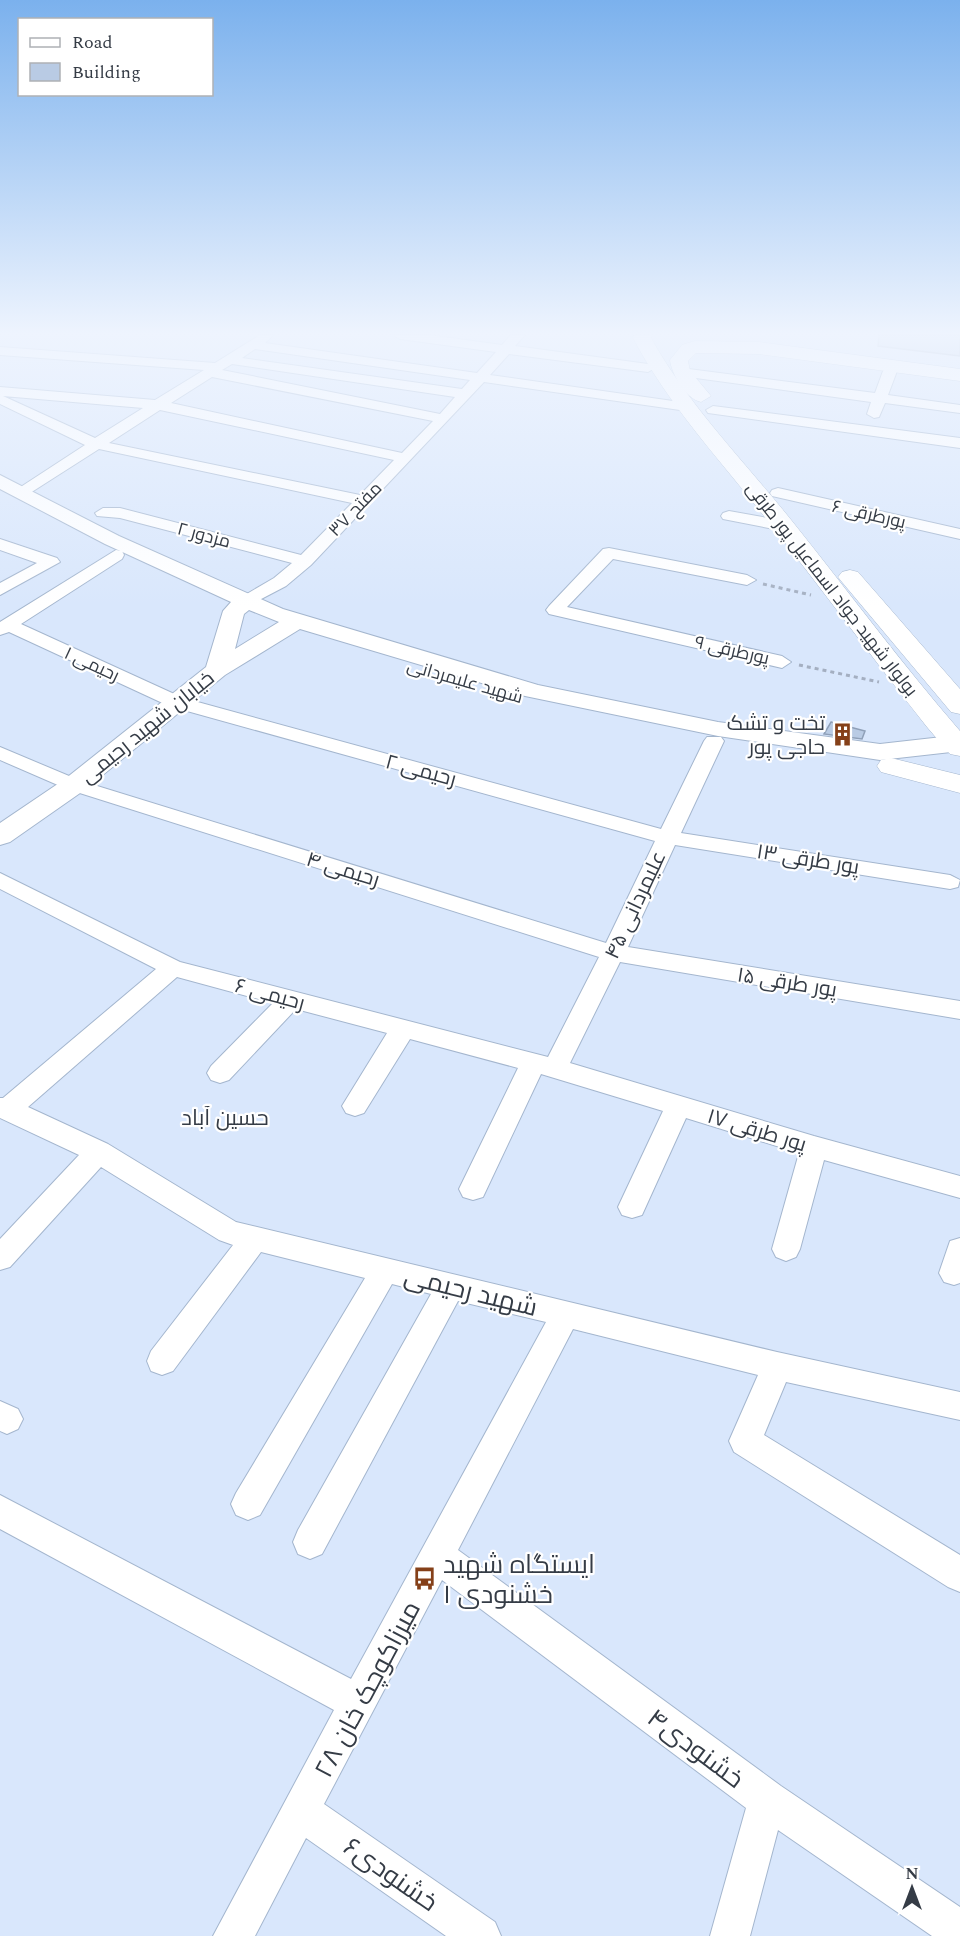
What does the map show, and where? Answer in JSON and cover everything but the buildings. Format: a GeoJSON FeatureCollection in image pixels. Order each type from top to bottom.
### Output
{"type":"FeatureCollection","features":[{"type":"Feature","properties":{"kind":"main road","name":"بولوار شهید جواد اسماعیل پور طرقی"},"geometry":{"type":"LineString","coordinates":[[713,425],[784,526],[959,749]]}},
{"type":"Feature","properties":{"kind":"main road","name":"بولوار شهید جواد اسماعیل پور طرقی"},"geometry":{"type":"LineString","coordinates":[[725,425],[778,493],[960,706]]}},
{"type":"Feature","properties":{"kind":"main road"},"geometry":{"type":"LineString","coordinates":[[891,766],[960,784]]}},
{"type":"Feature","properties":{"kind":"street"},"geometry":{"type":"LineString","coordinates":[[56,425],[95,444],[363,501]]}},
{"type":"Feature","properties":{"kind":"street"},"geometry":{"type":"LineString","coordinates":[[7,491],[125,425]]}},
{"type":"Feature","properties":{"kind":"street"},"geometry":{"type":"LineString","coordinates":[[253,425],[405,458]]}},
{"type":"Feature","properties":{"kind":"street","name":"مفتح ۳۷"},"geometry":{"type":"LineString","coordinates":[[240,607],[280,582],[305,561],[436,425]]}},
{"type":"Feature","properties":{"kind":"street"},"geometry":{"type":"LineString","coordinates":[[832,425],[960,443]]}},
{"type":"Feature","properties":{"kind":"street"},"geometry":{"type":"LineString","coordinates":[[868,430],[870,425]]}},
{"type":"Feature","properties":{"kind":"street","name":"شهید علیمردانی"},"geometry":{"type":"LineString","coordinates":[[7,491],[123,552],[240,607],[520,698],[891,766],[959,749]]}},
{"type":"Feature","properties":{"kind":"street","name":"پورطرقی ۶"},"geometry":{"type":"LineString","coordinates":[[778,493],[960,534]]}},
{"type":"Feature","properties":{"kind":"street","name":"مزدور ۲"},"geometry":{"type":"LineString","coordinates":[[103,513],[120,513],[305,561]]}},
{"type":"Feature","properties":{"kind":"street"},"geometry":{"type":"LineString","coordinates":[[729,516],[784,526]]}},
{"type":"Feature","properties":{"kind":"street"},"geometry":{"type":"LineString","coordinates":[[0,544],[51,562],[0,591]]}},
{"type":"Feature","properties":{"kind":"street"},"geometry":{"type":"LineString","coordinates":[[4,627],[123,552]]}},
{"type":"Feature","properties":{"kind":"street","name":"پورطرقی ۹"},"geometry":{"type":"LineString","coordinates":[[747,580],[609,553],[555,610],[782,662]]}},
{"type":"Feature","properties":{"kind":"street"},"geometry":{"type":"LineString","coordinates":[[217,670],[240,607]]}},
{"type":"Feature","properties":{"kind":"street","name":"خیابان شهید رحیمی"},"geometry":{"type":"LineString","coordinates":[[0,836],[74,785],[217,670],[292,625]]}},
{"type":"Feature","properties":{"kind":"street","name":"رحیمی ۱"},"geometry":{"type":"LineString","coordinates":[[4,627],[176,702]]}},
{"type":"Feature","properties":{"kind":"street","name":"رحیمی ۲"},"geometry":{"type":"LineString","coordinates":[[176,702],[666,837]]}},
{"type":"Feature","properties":{"kind":"street","name":"شهید علیمردانی"},"geometry":{"type":"LineString","coordinates":[[716,735],[880,752],[959,749]]}},
{"type":"Feature","properties":{"kind":"street","name":"علیمردانی ۴۵"},"geometry":{"type":"LineString","coordinates":[[473,1189],[613,953],[716,735]]}},
{"type":"Feature","properties":{"kind":"street","name":"رحیمی ۴"},"geometry":{"type":"LineString","coordinates":[[0,753],[74,785],[613,953]]}},
{"type":"Feature","properties":{"kind":"street","name":"پور طرقی ۱۳"},"geometry":{"type":"LineString","coordinates":[[666,837],[950,882]]}},
{"type":"Feature","properties":{"kind":"street","name":"رحیمی ۶"},"geometry":{"type":"LineString","coordinates":[[0,880],[173,968],[544,1066]]}},
{"type":"Feature","properties":{"kind":"street","name":"پور طرقی ۱۵"},"geometry":{"type":"LineString","coordinates":[[613,953],[960,1010]]}},
{"type":"Feature","properties":{"kind":"street"},"geometry":{"type":"LineString","coordinates":[[4,1109],[173,968]]}},
{"type":"Feature","properties":{"kind":"street"},"geometry":{"type":"LineString","coordinates":[[220,1073],[291,999]]}},
{"type":"Feature","properties":{"kind":"street"},"geometry":{"type":"LineString","coordinates":[[355,1106],[403,1029]]}},
{"type":"Feature","properties":{"kind":"street","name":"پور طرقی ۱۷"},"geometry":{"type":"LineString","coordinates":[[544,1066],[814,1147],[960,1187]]}},
{"type":"Feature","properties":{"kind":"street"},"geometry":{"type":"LineString","coordinates":[[632,1207],[678,1106]]}},
{"type":"Feature","properties":{"kind":"street","name":"شهید رحیمی"},"geometry":{"type":"LineString","coordinates":[[4,1109],[98,1152],[229,1232],[777,1366],[960,1406]]}},
{"type":"Feature","properties":{"kind":"street"},"geometry":{"type":"LineString","coordinates":[[786,1249],[814,1147]]}},
{"type":"Feature","properties":{"kind":"street"},"geometry":{"type":"LineString","coordinates":[[0,1258],[98,1152]]}},
{"type":"Feature","properties":{"kind":"street"},"geometry":{"type":"LineString","coordinates":[[162,1361],[255,1238]]}},
{"type":"Feature","properties":{"kind":"street"},"geometry":{"type":"LineString","coordinates":[[248,1504],[386,1270]]}},
{"type":"Feature","properties":{"kind":"street"},"geometry":{"type":"LineString","coordinates":[[310,1542],[451,1286]]}},
{"type":"Feature","properties":{"kind":"street","name":"میرزاکوچک خان ۲۸"},"geometry":{"type":"LineString","coordinates":[[234,1936],[566,1314]]}},
{"type":"Feature","properties":{"kind":"street"},"geometry":{"type":"LineString","coordinates":[[777,1366],[745,1441],[960,1575]]}},
{"type":"Feature","properties":{"kind":"street"},"geometry":{"type":"LineString","coordinates":[[0,1511],[359,1703]]}},
{"type":"Feature","properties":{"kind":"street","name":"خشنودی۴"},"geometry":{"type":"LineString","coordinates":[[438,1556],[767,1800],[960,1931]]}},
{"type":"Feature","properties":{"kind":"street"},"geometry":{"type":"LineString","coordinates":[[730,1936],[767,1800]]}},
{"type":"Feature","properties":{"kind":"street","name":"خشنودی۶"},"geometry":{"type":"LineString","coordinates":[[302,1811],[481,1936]]}},
{"type":"Feature","properties":{"kind":"path"},"geometry":{"type":"LineString","coordinates":[[747,580],[844,603]]}},
{"type":"Feature","properties":{"kind":"path","name":"پورطرقی ۹"},"geometry":{"type":"LineString","coordinates":[[782,662],[909,688]]}},
{"type":"Feature","properties":{"kind":"place","name":"تخت و تشک حاجی پور"},"geometry":{"type":"Point","coordinates":[843,735]}},
{"type":"Feature","properties":{"kind":"place","name":"ایستگاه شهید خشنودی ۱"},"geometry":{"type":"Point","coordinates":[425,1579]}},
{"type":"Feature","properties":{"kind":"district","name":"حسین آباد"},"geometry":{"type":"Point","coordinates":[225,1117]}}]}
